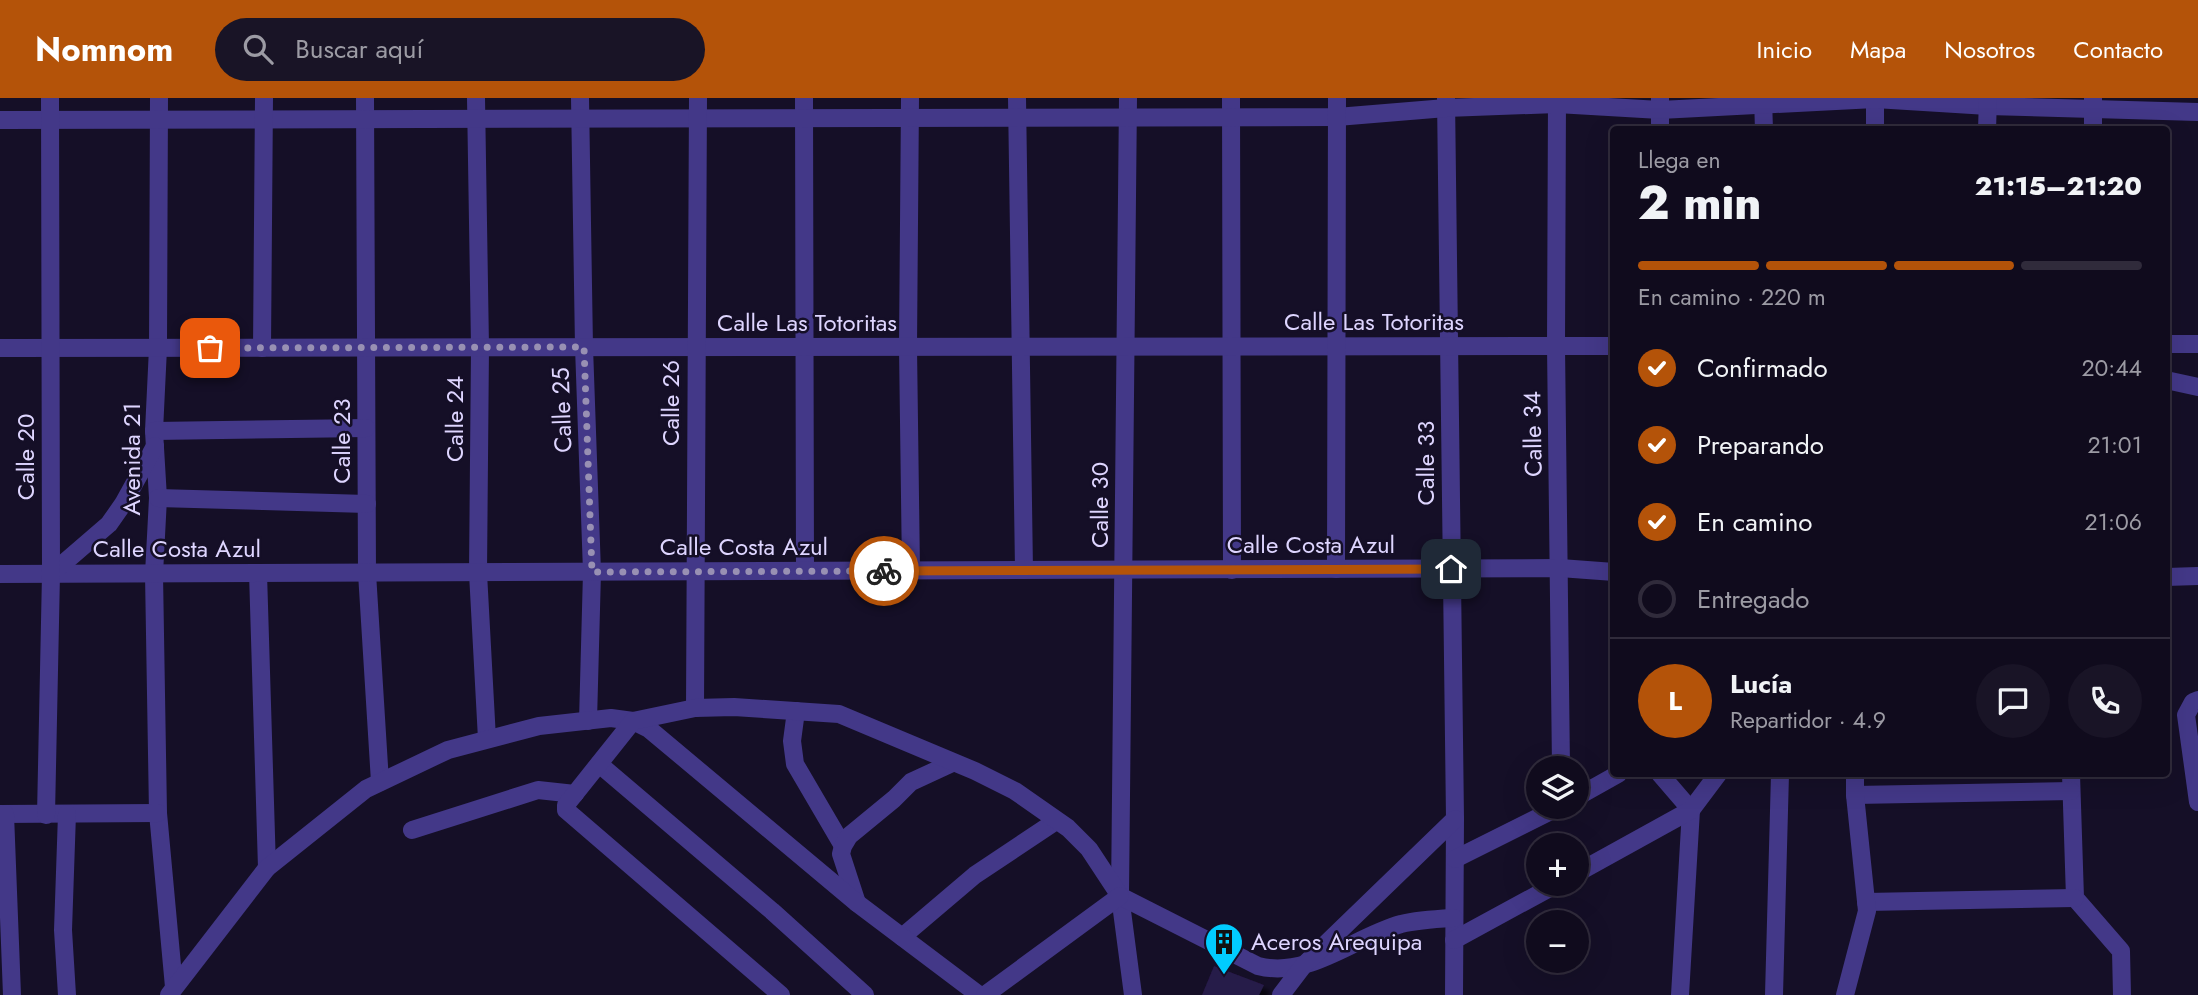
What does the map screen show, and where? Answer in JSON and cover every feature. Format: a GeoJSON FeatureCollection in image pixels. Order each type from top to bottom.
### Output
{"type":"FeatureCollection","features":[{"type":"Feature","properties":{"kind":"street","name":"Calle 20"},"geometry":{"type":"LineString","coordinates":[[46,815],[51,574],[50,98]]}},
{"type":"Feature","properties":{"kind":"street","name":"Avenida 21"},"geometry":{"type":"LineString","coordinates":[[159,98],[158,348],[154,438],[158,498],[153,574],[158,813],[172,991]]}},
{"type":"Feature","properties":{"kind":"street"},"geometry":{"type":"LineString","coordinates":[[262,348],[264,98]]}},
{"type":"Feature","properties":{"kind":"street","name":"Calle 23"},"geometry":{"type":"LineString","coordinates":[[365,98],[367,573],[380,782]]}},
{"type":"Feature","properties":{"kind":"street","name":"Calle 24"},"geometry":{"type":"LineString","coordinates":[[475,98],[480,347],[478,573],[487,739]]}},
{"type":"Feature","properties":{"kind":"street","name":"Calle 25"},"geometry":{"type":"LineString","coordinates":[[580,98],[584,347],[592,572],[588,721]]}},
{"type":"Feature","properties":{"kind":"street","name":"Calle 26"},"geometry":{"type":"LineString","coordinates":[[695,708],[698,98]]}},
{"type":"Feature","properties":{"kind":"street"},"geometry":{"type":"LineString","coordinates":[[804,98],[805,571]]}},
{"type":"Feature","properties":{"kind":"street"},"geometry":{"type":"LineString","coordinates":[[910,98],[908,347],[911,571]]}},
{"type":"Feature","properties":{"kind":"street"},"geometry":{"type":"LineString","coordinates":[[1017,98],[1024,570]]}},
{"type":"Feature","properties":{"kind":"street","name":"Calle 30"},"geometry":{"type":"LineString","coordinates":[[1128,98],[1120,896],[1133,995]]}},
{"type":"Feature","properties":{"kind":"street"},"geometry":{"type":"LineString","coordinates":[[1231,98],[1232,570]]}},
{"type":"Feature","properties":{"kind":"street"},"geometry":{"type":"LineString","coordinates":[[1336,569],[1337,98]]}},
{"type":"Feature","properties":{"kind":"street"},"geometry":{"type":"LineString","coordinates":[[0,120],[1337,117],[1447,103],[1557,101],[1660,104],[1875,99],[2093,104],[2198,112]]}},
{"type":"Feature","properties":{"kind":"street"},"geometry":{"type":"LineString","coordinates":[[1875,99],[1875,126]]}},
{"type":"Feature","properties":{"kind":"street","name":"Calle 34"},"geometry":{"type":"LineString","coordinates":[[1557,101],[1556,346],[1561,756]]}},
{"type":"Feature","properties":{"kind":"street"},"geometry":{"type":"LineString","coordinates":[[1763,102],[1764,126]]}},
{"type":"Feature","properties":{"kind":"street"},"geometry":{"type":"LineString","coordinates":[[1987,126],[1988,102]]}},
{"type":"Feature","properties":{"kind":"street","name":"Calle 33"},"geometry":{"type":"LineString","coordinates":[[1447,103],[1455,819],[1454,995]]}},
{"type":"Feature","properties":{"kind":"street"},"geometry":{"type":"LineString","coordinates":[[1660,104],[1660,126]]}},
{"type":"Feature","properties":{"kind":"street"},"geometry":{"type":"LineString","coordinates":[[2092,126],[2093,104]]}},
{"type":"Feature","properties":{"kind":"street"},"geometry":{"type":"LineString","coordinates":[[2170,344],[2198,344]]}},
{"type":"Feature","properties":{"kind":"street","name":"Calle Las Totoritas"},"geometry":{"type":"LineString","coordinates":[[0,348],[1610,346]]}},
{"type":"Feature","properties":{"kind":"street"},"geometry":{"type":"LineString","coordinates":[[2170,381],[2198,387]]}},
{"type":"Feature","properties":{"kind":"street"},"geometry":{"type":"LineString","coordinates":[[51,574],[109,524],[123,504],[154,438],[366,428]]}},
{"type":"Feature","properties":{"kind":"street"},"geometry":{"type":"LineString","coordinates":[[158,498],[367,504]]}},
{"type":"Feature","properties":{"kind":"street","name":"Calle Costa Azul"},"geometry":{"type":"LineString","coordinates":[[0,574],[1560,568],[1610,572]]}},
{"type":"Feature","properties":{"kind":"street"},"geometry":{"type":"LineString","coordinates":[[258,573],[267,868]]}},
{"type":"Feature","properties":{"kind":"street"},"geometry":{"type":"LineString","coordinates":[[2170,577],[2198,576]]}},
{"type":"Feature","properties":{"kind":"street"},"geometry":{"type":"LineString","coordinates":[[2198,700],[2193,702],[2186,715],[2198,802]]}},
{"type":"Feature","properties":{"kind":"street"},"geometry":{"type":"LineString","coordinates":[[781,995],[568,814],[566,805],[633,721],[695,708],[796,711],[839,714],[898,737],[1015,791],[1068,828],[1089,849],[1120,896],[1258,966],[1269,969],[1303,966],[1399,925],[1454,918]]}},
{"type":"Feature","properties":{"kind":"street"},"geometry":{"type":"LineString","coordinates":[[796,711],[792,741],[795,764],[843,846]]}},
{"type":"Feature","properties":{"kind":"street"},"geometry":{"type":"LineString","coordinates":[[172,991],[267,868],[366,789],[448,750],[539,726],[611,718],[633,721],[649,729],[857,903],[982,995],[1120,896]]}},
{"type":"Feature","properties":{"kind":"street"},"geometry":{"type":"LineString","coordinates":[[857,903],[842,862],[843,846],[857,828],[911,782],[953,763]]}},
{"type":"Feature","properties":{"kind":"street"},"geometry":{"type":"LineString","coordinates":[[599,764],[772,911],[865,995]]}},
{"type":"Feature","properties":{"kind":"street"},"geometry":{"type":"LineString","coordinates":[[1589,790],[1613,777]]}},
{"type":"Feature","properties":{"kind":"street"},"geometry":{"type":"LineString","coordinates":[[1663,777],[1692,810],[1679,995]]}},
{"type":"Feature","properties":{"kind":"street"},"geometry":{"type":"LineString","coordinates":[[1589,866],[1692,810],[1716,777]]}},
{"type":"Feature","properties":{"kind":"street"},"geometry":{"type":"LineString","coordinates":[[1774,995],[1780,777]]}},
{"type":"Feature","properties":{"kind":"street"},"geometry":{"type":"LineString","coordinates":[[1845,995],[1867,911],[1855,777]]}},
{"type":"Feature","properties":{"kind":"street"},"geometry":{"type":"LineString","coordinates":[[1855,795],[2071,782],[2075,898],[2121,951],[2122,995]]}},
{"type":"Feature","properties":{"kind":"street"},"geometry":{"type":"LineString","coordinates":[[412,830],[538,790],[575,794]]}},
{"type":"Feature","properties":{"kind":"street"},"geometry":{"type":"LineString","coordinates":[[12,995],[3,814],[158,813]]}},
{"type":"Feature","properties":{"kind":"street"},"geometry":{"type":"LineString","coordinates":[[67,814],[63,930],[67,995]]}},
{"type":"Feature","properties":{"kind":"street"},"geometry":{"type":"LineString","coordinates":[[1281,995],[1303,966],[1455,819]]}},
{"type":"Feature","properties":{"kind":"street"},"geometry":{"type":"LineString","coordinates":[[1455,859],[1535,819]]}},
{"type":"Feature","properties":{"kind":"street"},"geometry":{"type":"LineString","coordinates":[[902,937],[975,875],[1056,821]]}},
{"type":"Feature","properties":{"kind":"street"},"geometry":{"type":"LineString","coordinates":[[1454,940],[1535,896]]}},
{"type":"Feature","properties":{"kind":"street"},"geometry":{"type":"LineString","coordinates":[[1866,902],[2075,898]]}},
{"type":"Feature","properties":{"kind":"building","name":"Aceros Arequipa"},"geometry":{"type":"Polygon","coordinates":[[[1214,966],[1264,985],[1259,995],[1202,995],[1214,966]]]}},
{"type":"Feature","properties":{"kind":"way so far"},"geometry":{"type":"LineString","coordinates":[[210,348],[584,347],[592,572],[884,571]]}},
{"type":"Feature","properties":{"kind":"place","name":"Aceros Arequipa"},"geometry":{"type":"Point","coordinates":[1224,976]}},
{"type":"Feature","properties":{"kind":"route"},"geometry":{"type":"LineString","coordinates":[[884,571],[1451,569]]}}]}
